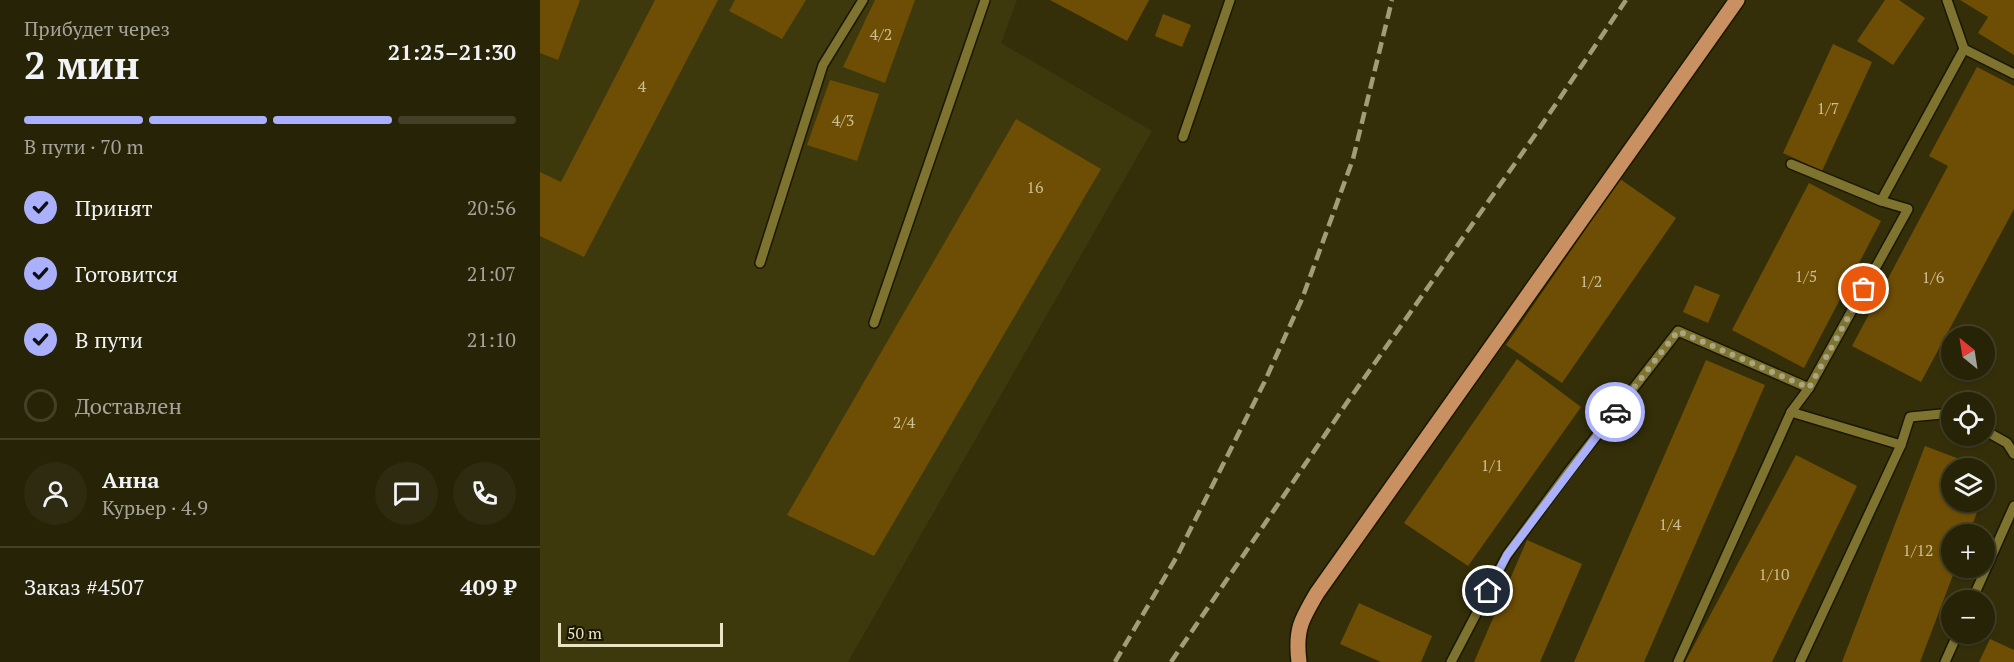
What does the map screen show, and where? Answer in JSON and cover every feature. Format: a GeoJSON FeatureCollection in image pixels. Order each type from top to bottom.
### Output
{"type":"FeatureCollection","features":[{"type":"Feature","properties":{"kind":"main road"},"geometry":{"type":"LineString","coordinates":[[1299,662],[1297,641],[1302,618],[1317,593],[1737,0]]}},
{"type":"Feature","properties":{"kind":"lane"},"geometry":{"type":"LineString","coordinates":[[760,263],[824,65],[863,0]]}},
{"type":"Feature","properties":{"kind":"lane"},"geometry":{"type":"LineString","coordinates":[[874,323],[985,0]]}},
{"type":"Feature","properties":{"kind":"lane"},"geometry":{"type":"LineString","coordinates":[[1183,137],[1230,0]]}},
{"type":"Feature","properties":{"kind":"lane"},"geometry":{"type":"LineString","coordinates":[[1947,0],[1964,49],[2014,74]]}},
{"type":"Feature","properties":{"kind":"lane"},"geometry":{"type":"LineString","coordinates":[[1881,201],[1964,49]]}},
{"type":"Feature","properties":{"kind":"lane"},"geometry":{"type":"LineString","coordinates":[[1678,662],[1791,412],[1809,388],[1908,209],[1881,201],[1791,164]]}},
{"type":"Feature","properties":{"kind":"lane"},"geometry":{"type":"LineString","coordinates":[[1451,662],[1507,555],[1678,331],[1809,388]]}},
{"type":"Feature","properties":{"kind":"lane"},"geometry":{"type":"LineString","coordinates":[[1791,412],[1901,445]]}},
{"type":"Feature","properties":{"kind":"lane"},"geometry":{"type":"LineString","coordinates":[[1800,662],[1901,445],[1910,417],[1941,414]]}},
{"type":"Feature","properties":{"kind":"lane"},"geometry":{"type":"LineString","coordinates":[[1995,436],[2007,443],[2014,454]]}},
{"type":"Feature","properties":{"kind":"lane"},"geometry":{"type":"LineString","coordinates":[[1977,590],[2014,507]]}},
{"type":"Feature","properties":{"kind":"lane"},"geometry":{"type":"LineString","coordinates":[[1945,662],[1953,644]]}},
{"type":"Feature","properties":{"kind":"shaded area"},"geometry":{"type":"Polygon","coordinates":[[[540,0],[1017,0],[1001,43],[1152,131],[848,662],[540,662],[540,0]]]}},
{"type":"Feature","properties":{"kind":"building"},"geometry":{"type":"Polygon","coordinates":[[[540,0],[580,0],[558,60],[540,53],[540,0]]]}},
{"type":"Feature","properties":{"kind":"building"},"geometry":{"type":"Polygon","coordinates":[[[655,0],[718,0],[584,257],[540,236],[540,172],[561,182],[655,0]]]}},
{"type":"Feature","properties":{"kind":"building"},"geometry":{"type":"Polygon","coordinates":[[[735,0],[806,0],[782,39],[729,11],[735,0]]]}},
{"type":"Feature","properties":{"kind":"building"},"geometry":{"type":"Polygon","coordinates":[[[875,0],[915,0],[885,83],[843,67],[875,0]]]}},
{"type":"Feature","properties":{"kind":"building"},"geometry":{"type":"Polygon","coordinates":[[[1050,0],[1149,0],[1127,41],[1050,0]]]}},
{"type":"Feature","properties":{"kind":"building"},"geometry":{"type":"Polygon","coordinates":[[[1885,0],[1899,0],[1925,18],[1893,65],[1857,41],[1885,0]]]}},
{"type":"Feature","properties":{"kind":"building"},"geometry":{"type":"Polygon","coordinates":[[[1960,0],[2014,0],[2014,55],[1978,33],[1988,17],[1960,0]]]}},
{"type":"Feature","properties":{"kind":"building"},"geometry":{"type":"Polygon","coordinates":[[[1163,14],[1191,25],[1182,47],[1155,36],[1163,14]]]}},
{"type":"Feature","properties":{"kind":"building"},"geometry":{"type":"Polygon","coordinates":[[[1833,44],[1872,62],[1822,171],[1783,153],[1833,44]]]}},
{"type":"Feature","properties":{"kind":"building"},"geometry":{"type":"Polygon","coordinates":[[[1977,67],[2014,86],[2014,209],[1951,326],[1941,326],[1941,345],[1921,382],[1852,346],[1948,166],[1929,156],[1977,67]]]}},
{"type":"Feature","properties":{"kind":"building"},"geometry":{"type":"Polygon","coordinates":[[[830,80],[879,94],[857,161],[807,145],[830,80]]]}},
{"type":"Feature","properties":{"kind":"building"},"geometry":{"type":"Polygon","coordinates":[[[1016,119],[1101,169],[874,556],[787,515],[1016,119]]]}},
{"type":"Feature","properties":{"kind":"building"},"geometry":{"type":"Polygon","coordinates":[[[1620,179],[1676,218],[1562,383],[1506,345],[1620,179]]]}},
{"type":"Feature","properties":{"kind":"building"},"geometry":{"type":"Polygon","coordinates":[[[1809,183],[1881,221],[1804,368],[1732,330],[1809,183]]]}},
{"type":"Feature","properties":{"kind":"building"},"geometry":{"type":"Polygon","coordinates":[[[1695,285],[1720,295],[1708,323],[1683,312],[1695,285]]]}},
{"type":"Feature","properties":{"kind":"building"},"geometry":{"type":"Polygon","coordinates":[[[1517,359],[1581,407],[1468,566],[1404,523],[1517,359]]]}},
{"type":"Feature","properties":{"kind":"building"},"geometry":{"type":"Polygon","coordinates":[[[1706,360],[1765,385],[1644,662],[1574,662],[1706,360]]]}},
{"type":"Feature","properties":{"kind":"building"},"geometry":{"type":"Polygon","coordinates":[[[1925,446],[1957,458],[1941,458],[1941,512],[1977,512],[1973,524],[1941,524],[1941,578],[1952,578],[1947,590],[1941,590],[1941,607],[1920,662],[1842,662],[1925,446]]]}},
{"type":"Feature","properties":{"kind":"building"},"geometry":{"type":"Polygon","coordinates":[[[1796,455],[1857,486],[1772,662],[1685,662],[1796,455]]]}},
{"type":"Feature","properties":{"kind":"building"},"geometry":{"type":"Polygon","coordinates":[[[1527,540],[1582,564],[1540,662],[1474,662],[1527,540]]]}},
{"type":"Feature","properties":{"kind":"building"},"geometry":{"type":"Polygon","coordinates":[[[1359,603],[1432,636],[1421,662],[1381,662],[1340,644],[1359,603]]]}},
{"type":"Feature","properties":{"kind":"building"},"geometry":{"type":"Polygon","coordinates":[[[1995,641],[2014,650],[2014,662],[1979,662],[1988,644],[1995,644],[1995,641]]]}},
{"type":"Feature","properties":{"kind":"railway"},"geometry":{"type":"LineString","coordinates":[[1115,662],[1176,558],[1264,383],[1302,299],[1353,159],[1392,0]]}},
{"type":"Feature","properties":{"kind":"railway"},"geometry":{"type":"LineString","coordinates":[[1171,662],[1346,404],[1535,135],[1626,0]]}},
{"type":"Feature","properties":{"kind":"way so far"},"geometry":{"type":"LineString","coordinates":[[1615,412],[1678,331],[1809,388],[1864,289]]}},
{"type":"Feature","properties":{"kind":"route"},"geometry":{"type":"LineString","coordinates":[[1488,591],[1507,555],[1615,412]]}}]}
